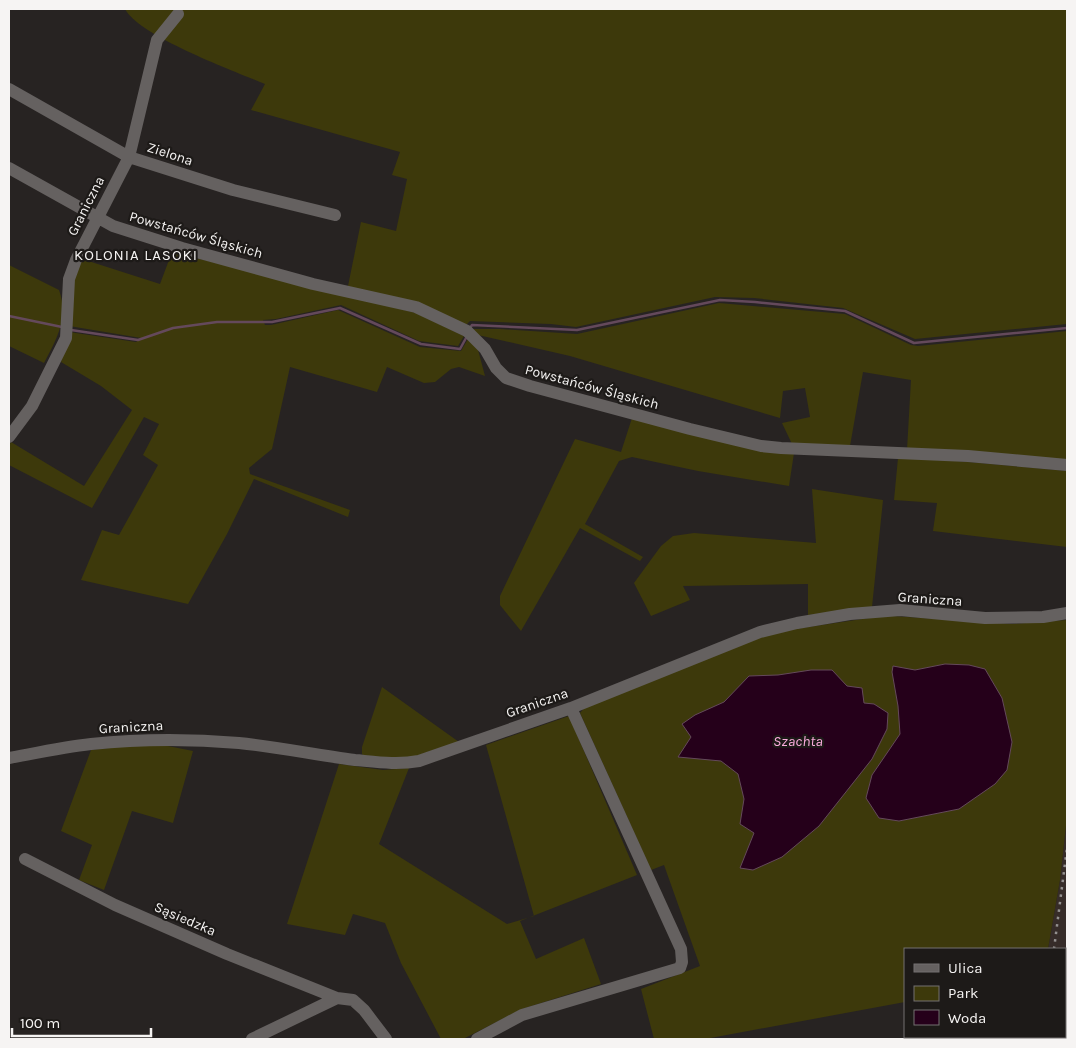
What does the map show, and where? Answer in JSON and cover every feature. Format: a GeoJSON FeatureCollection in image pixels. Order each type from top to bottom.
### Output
{"type":"FeatureCollection","features":[{"type":"Feature","properties":{"kind":"street","name":"Graniczna"},"geometry":{"type":"LineString","coordinates":[[9,437],[32,406],[66,338],[69,279],[76,260],[129,156],[157,40],[178,14]]}},
{"type":"Feature","properties":{"kind":"street","name":"Zielona"},"geometry":{"type":"LineString","coordinates":[[9,89],[129,156],[233,190],[335,215]]}},
{"type":"Feature","properties":{"kind":"street","name":"Powstańców Śląskich"},"geometry":{"type":"LineString","coordinates":[[9,168],[113,226],[182,248],[313,284],[416,307],[467,331],[485,350],[496,368],[506,378],[690,429],[761,446],[948,455],[1067,465]]}},
{"type":"Feature","properties":{"kind":"street","name":"Graniczna"},"geometry":{"type":"LineString","coordinates":[[9,758],[91,744],[191,740],[241,743],[320,756],[404,764],[419,761],[570,708],[752,635],[797,623],[850,614],[900,610],[985,618],[1043,617],[1067,613]]}},
{"type":"Feature","properties":{"kind":"street"},"geometry":{"type":"LineString","coordinates":[[477,1039],[522,1015],[680,968],[682,962],[680,949],[570,708]]}},
{"type":"Feature","properties":{"kind":"street","name":"Sąsiedzka"},"geometry":{"type":"LineString","coordinates":[[25,859],[115,905],[227,954],[337,998],[353,1000],[364,1010],[386,1039]]}},
{"type":"Feature","properties":{"kind":"street"},"geometry":{"type":"LineString","coordinates":[[252,1039],[337,998]]}},
{"type":"Feature","properties":{"kind":"shaded area"},"geometry":{"type":"Polygon","coordinates":[[[1067,817],[1066,948],[1048,948],[1060,880],[1067,817]]]}},
{"type":"Feature","properties":{"kind":"green space"},"geometry":{"type":"Polygon","coordinates":[[[125,9],[1067,9],[1067,324],[915,339],[843,308],[754,298],[715,297],[576,327],[551,324],[470,321],[466,325],[348,286],[361,222],[396,231],[407,179],[392,175],[400,152],[251,110],[265,84],[211,62],[167,41],[148,30],[125,9]]]}},
{"type":"Feature","properties":{"kind":"green space"},"geometry":{"type":"Polygon","coordinates":[[[172,252],[416,313],[464,336],[458,346],[419,341],[341,305],[263,320],[265,325],[338,310],[420,347],[461,351],[468,339],[477,346],[485,376],[459,367],[451,369],[435,382],[424,383],[387,367],[377,392],[290,367],[272,449],[249,468],[250,474],[350,510],[348,517],[254,479],[227,534],[188,604],[81,580],[102,530],[119,535],[158,465],[143,455],[159,424],[144,417],[92,508],[9,465],[9,445],[11,442],[84,486],[132,410],[101,386],[61,362],[69,332],[136,342],[141,338],[69,326],[71,279],[79,258],[160,284],[172,252]]]}},
{"type":"Feature","properties":{"kind":"green space"},"geometry":{"type":"Polygon","coordinates":[[[9,265],[59,290],[63,309],[62,319],[57,336],[44,363],[9,346],[9,265]]]}},
{"type":"Feature","properties":{"kind":"green space"},"geometry":{"type":"Polygon","coordinates":[[[719,303],[845,314],[911,345],[918,346],[1067,331],[1067,459],[1047,460],[907,450],[911,380],[863,372],[850,446],[792,444],[782,423],[810,417],[805,388],[783,391],[780,418],[570,356],[478,335],[473,329],[577,334],[719,303]]]}},
{"type":"Feature","properties":{"kind":"green space"},"geometry":{"type":"Polygon","coordinates":[[[632,418],[794,453],[789,486],[698,471],[632,457],[619,461],[585,524],[643,557],[640,561],[580,528],[521,631],[500,605],[500,596],[575,439],[621,452],[632,418]]]}},
{"type":"Feature","properties":{"kind":"green space"},"geometry":{"type":"Polygon","coordinates":[[[898,458],[957,461],[1067,471],[1067,547],[933,531],[937,503],[894,500],[898,458]]]}},
{"type":"Feature","properties":{"kind":"green space"},"geometry":{"type":"Polygon","coordinates":[[[812,489],[883,500],[872,607],[808,615],[808,584],[683,586],[690,600],[651,616],[634,583],[661,546],[673,536],[694,533],[816,543],[812,489]]]}},
{"type":"Feature","properties":{"kind":"green space"},"geometry":{"type":"Polygon","coordinates":[[[892,616],[1012,624],[1067,620],[1067,817],[1060,880],[1048,948],[904,948],[904,1002],[705,1039],[654,1039],[641,989],[700,966],[664,865],[651,870],[580,713],[586,706],[768,633],[892,616]]]}},
{"type":"Feature","properties":{"kind":"green space"},"geometry":{"type":"Polygon","coordinates":[[[382,687],[459,742],[413,757],[367,759],[362,754],[362,747],[382,687]]]}},
{"type":"Feature","properties":{"kind":"green space"},"geometry":{"type":"Polygon","coordinates":[[[569,716],[637,875],[534,916],[486,745],[569,716]]]}},
{"type":"Feature","properties":{"kind":"green space"},"geometry":{"type":"Polygon","coordinates":[[[153,743],[193,751],[173,823],[132,811],[104,890],[79,880],[92,845],[61,831],[91,750],[153,743]]]}},
{"type":"Feature","properties":{"kind":"green space"},"geometry":{"type":"Polygon","coordinates":[[[339,764],[383,770],[409,768],[379,844],[507,924],[529,918],[520,921],[536,959],[584,938],[601,984],[522,1009],[463,1039],[441,1039],[401,963],[385,923],[353,914],[345,935],[287,924],[339,764]]]}},
{"type":"Feature","properties":{"kind":"green space"},"geometry":{"type":"Polygon","coordinates":[[[1067,939],[1066,1024],[1066,948],[1067,939]]]}},
{"type":"Feature","properties":{"kind":"green space"},"geometry":{"type":"Polygon","coordinates":[[[923,1038],[998,1038],[992,1039],[923,1038]]]}},
{"type":"Feature","properties":{"kind":"water"},"geometry":{"type":"Polygon","coordinates":[[[945,664],[969,665],[985,669],[1002,698],[1012,742],[1007,770],[995,784],[959,809],[899,821],[879,818],[866,798],[872,775],[900,734],[898,706],[892,672],[893,666],[915,670],[945,664]]]}},
{"type":"Feature","properties":{"kind":"water","name":"Szachta"},"geometry":{"type":"Polygon","coordinates":[[[811,670],[832,670],[847,686],[862,688],[864,703],[874,704],[888,713],[887,729],[872,759],[819,826],[782,857],[753,870],[740,868],[754,833],[740,824],[744,799],[738,774],[721,761],[678,757],[691,737],[682,724],[695,715],[724,702],[749,676],[778,675],[811,670]]]}},
{"type":"Feature","properties":{"kind":"waterway"},"geometry":{"type":"LineString","coordinates":[[470,328],[472,325],[577,330],[720,300],[845,311],[914,343],[1067,328]]}},
{"type":"Feature","properties":{"kind":"waterway"},"geometry":{"type":"LineString","coordinates":[[71,330],[138,340],[173,328],[217,322],[272,322],[340,308],[421,344],[460,349],[466,338]]}},
{"type":"Feature","properties":{"kind":"waterway"},"geometry":{"type":"LineString","coordinates":[[9,316],[62,327]]}},
{"type":"Feature","properties":{"kind":"railway"},"geometry":{"type":"LineString","coordinates":[[1054,948],[1067,848]]}},
{"type":"Feature","properties":{"kind":"district","name":"KOLONIA LASOKI"},"geometry":{"type":"Point","coordinates":[136,255]}}]}
